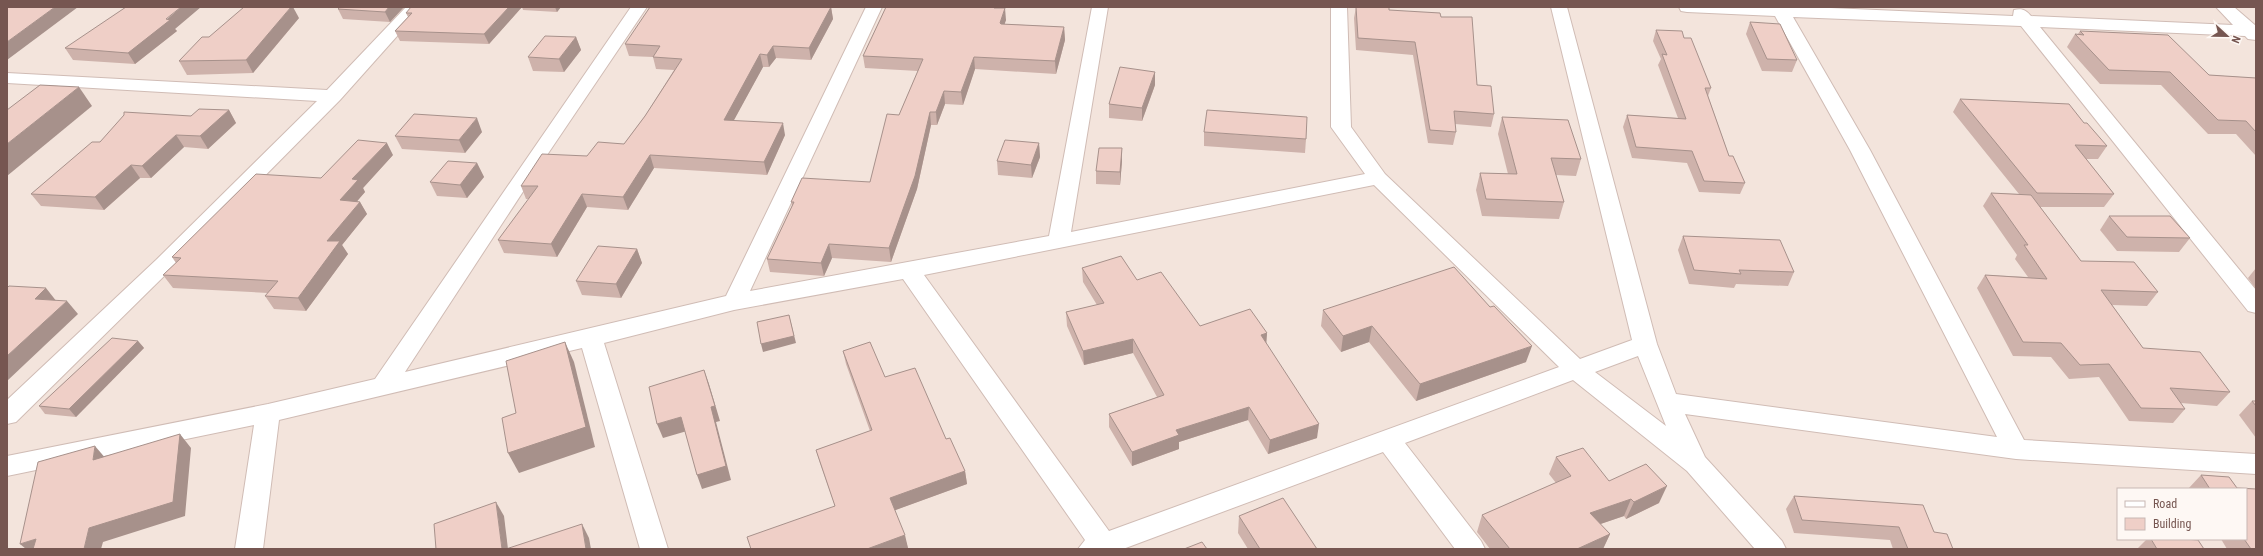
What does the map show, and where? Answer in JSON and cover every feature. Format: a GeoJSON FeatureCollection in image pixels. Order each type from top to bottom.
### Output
{"type":"FeatureCollection","features":[{"type":"Feature","properties":{"kind":"street"},"geometry":{"type":"LineString","coordinates":[[7,415],[97,330],[333,96],[415,7]]}},
{"type":"Feature","properties":{"kind":"street"},"geometry":{"type":"LineString","coordinates":[[384,385],[639,7]]}},
{"type":"Feature","properties":{"kind":"street"},"geometry":{"type":"LineString","coordinates":[[734,302],[874,7]]}},
{"type":"Feature","properties":{"kind":"street"},"geometry":{"type":"LineString","coordinates":[[1058,240],[1100,7]]}},
{"type":"Feature","properties":{"kind":"street"},"geometry":{"type":"LineString","coordinates":[[1339,7],[1341,127],[1378,178],[1577,370],[1696,464],[1772,549]]}},
{"type":"Feature","properties":{"kind":"street"},"geometry":{"type":"LineString","coordinates":[[1559,7],[1645,344],[1666,402],[1696,464]]}},
{"type":"Feature","properties":{"kind":"street"},"geometry":{"type":"LineString","coordinates":[[1687,7],[1780,9],[2254,33]]}},
{"type":"Feature","properties":{"kind":"street"},"geometry":{"type":"LineString","coordinates":[[2014,7],[2256,305]]}},
{"type":"Feature","properties":{"kind":"street"},"geometry":{"type":"LineString","coordinates":[[2224,7],[2254,33]]}},
{"type":"Feature","properties":{"kind":"street"},"geometry":{"type":"LineString","coordinates":[[1780,9],[1860,150],[2016,449]]}},
{"type":"Feature","properties":{"kind":"street"},"geometry":{"type":"LineString","coordinates":[[7,78],[333,96]]}},
{"type":"Feature","properties":{"kind":"street"},"geometry":{"type":"LineString","coordinates":[[7,466],[268,413],[591,338],[734,302],[909,271],[1058,240],[1378,178]]}},
{"type":"Feature","properties":{"kind":"street"},"geometry":{"type":"LineString","coordinates":[[909,271],[1097,547],[1645,344]]}},
{"type":"Feature","properties":{"kind":"street"},"geometry":{"type":"LineString","coordinates":[[591,338],[654,549]]}},
{"type":"Feature","properties":{"kind":"street"},"geometry":{"type":"LineString","coordinates":[[1666,402],[2016,449],[2256,464]]}},
{"type":"Feature","properties":{"kind":"street"},"geometry":{"type":"LineString","coordinates":[[249,549],[268,413]]}},
{"type":"Feature","properties":{"kind":"street"},"geometry":{"type":"LineString","coordinates":[[1388,440],[1470,549]]}},
{"type":"Feature","properties":{"kind":"shaded area"},"geometry":{"type":"Polygon","coordinates":[[[7,7],[2256,7],[2256,549],[7,549],[7,7]]]}},
{"type":"Feature","properties":{"kind":"building"},"geometry":{"type":"Polygon","coordinates":[[[7,7],[55,7],[7,42],[7,7]]]}},
{"type":"Feature","properties":{"kind":"building"},"geometry":{"type":"Polygon","coordinates":[[[126,7],[181,7],[166,19],[170,20],[128,53],[65,48],[126,7]]]}},
{"type":"Feature","properties":{"kind":"building"},"geometry":{"type":"Polygon","coordinates":[[[244,7],[291,7],[246,60],[179,61],[202,37],[209,37],[244,7]]]}},
{"type":"Feature","properties":{"kind":"building"},"geometry":{"type":"Polygon","coordinates":[[[340,7],[389,7],[385,12],[338,9],[340,7]]]}},
{"type":"Feature","properties":{"kind":"building"},"geometry":{"type":"Polygon","coordinates":[[[411,7],[509,7],[484,34],[395,31],[412,13],[406,13],[411,7]]]}},
{"type":"Feature","properties":{"kind":"building"},"geometry":{"type":"Polygon","coordinates":[[[650,7],[831,7],[809,48],[773,46],[767,55],[760,54],[724,120],[783,123],[764,162],[650,155],[623,197],[582,194],[551,244],[498,240],[538,186],[521,186],[542,154],[587,156],[598,142],[624,144],[645,116],[682,59],[653,57],[660,46],[625,44],[650,7]]]}},
{"type":"Feature","properties":{"kind":"building"},"geometry":{"type":"Polygon","coordinates":[[[886,7],[1005,8],[1000,23],[1001,24],[1064,27],[1055,61],[974,57],[961,92],[944,91],[936,112],[930,112],[915,176],[889,248],[829,244],[821,263],[767,259],[794,202],[791,202],[802,178],[870,182],[887,114],[899,115],[923,59],[863,56],[886,7]]]}},
{"type":"Feature","properties":{"kind":"building"},"geometry":{"type":"Polygon","coordinates":[[[1356,7],[1389,7],[1389,10],[1440,13],[1441,17],[1472,17],[1477,85],[1491,86],[1494,114],[1454,111],[1456,132],[1430,130],[1415,42],[1358,38],[1356,7]]]}},
{"type":"Feature","properties":{"kind":"building"},"geometry":{"type":"Polygon","coordinates":[[[1750,22],[1780,24],[1797,60],[1767,59],[1750,22]]]}},
{"type":"Feature","properties":{"kind":"building"},"geometry":{"type":"Polygon","coordinates":[[[1656,30],[1682,31],[1684,38],[1691,38],[1711,88],[1705,88],[1729,156],[1733,156],[1745,183],[1704,181],[1692,151],[1636,147],[1627,115],[1686,119],[1662,54],[1667,55],[1656,30]]]}},
{"type":"Feature","properties":{"kind":"building"},"geometry":{"type":"Polygon","coordinates":[[[2080,31],[2168,35],[2209,75],[2256,78],[2256,132],[2246,121],[2218,120],[2170,72],[2109,70],[2075,34],[2084,35],[2080,31]]]}},
{"type":"Feature","properties":{"kind":"building"},"geometry":{"type":"Polygon","coordinates":[[[545,36],[576,37],[559,59],[528,57],[545,36]]]}},
{"type":"Feature","properties":{"kind":"building"},"geometry":{"type":"Polygon","coordinates":[[[1120,67],[1155,72],[1142,108],[1109,104],[1120,67]]]}},
{"type":"Feature","properties":{"kind":"building"},"geometry":{"type":"Polygon","coordinates":[[[40,85],[79,87],[7,144],[7,110],[40,85]]]}},
{"type":"Feature","properties":{"kind":"building"},"geometry":{"type":"Polygon","coordinates":[[[1960,99],[2069,104],[2084,123],[2087,123],[2107,146],[2075,145],[2114,194],[2037,193],[1960,99]]]}},
{"type":"Feature","properties":{"kind":"building"},"geometry":{"type":"Polygon","coordinates":[[[199,109],[229,110],[200,136],[176,135],[142,166],[131,165],[95,197],[31,194],[92,142],[100,142],[124,115],[124,112],[191,116],[199,109]]]}},
{"type":"Feature","properties":{"kind":"building"},"geometry":{"type":"Polygon","coordinates":[[[1207,110],[1307,117],[1306,139],[1204,132],[1207,110]]]}},
{"type":"Feature","properties":{"kind":"building"},"geometry":{"type":"Polygon","coordinates":[[[414,114],[477,118],[459,140],[395,136],[414,114]]]}},
{"type":"Feature","properties":{"kind":"building"},"geometry":{"type":"Polygon","coordinates":[[[1502,117],[1568,120],[1581,159],[1551,158],[1564,202],[1486,199],[1480,173],[1517,174],[1502,117]]]}},
{"type":"Feature","properties":{"kind":"building"},"geometry":{"type":"Polygon","coordinates":[[[358,140],[387,143],[352,179],[358,180],[340,200],[360,202],[327,241],[340,241],[298,298],[265,296],[278,281],[163,275],[181,258],[172,257],[256,174],[321,178],[358,140]]]}},
{"type":"Feature","properties":{"kind":"building"},"geometry":{"type":"Polygon","coordinates":[[[1005,140],[1039,143],[1031,165],[997,161],[1005,140]]]}},
{"type":"Feature","properties":{"kind":"building"},"geometry":{"type":"Polygon","coordinates":[[[1099,148],[1122,148],[1120,172],[1096,171],[1099,148]]]}},
{"type":"Feature","properties":{"kind":"building"},"geometry":{"type":"Polygon","coordinates":[[[448,161],[477,163],[460,185],[430,182],[448,161]]]}},
{"type":"Feature","properties":{"kind":"building"},"geometry":{"type":"Polygon","coordinates":[[[1991,193],[2031,195],[2081,261],[2134,262],[2158,292],[2101,290],[2143,348],[2200,352],[2230,392],[2170,388],[2185,409],[2141,408],[2109,364],[2080,365],[2061,343],[2023,342],[1985,275],[2047,279],[2024,245],[2028,245],[1991,193]]]}},
{"type":"Feature","properties":{"kind":"building"},"geometry":{"type":"Polygon","coordinates":[[[2109,216],[2170,216],[2190,238],[2127,237],[2109,216]]]}},
{"type":"Feature","properties":{"kind":"building"},"geometry":{"type":"Polygon","coordinates":[[[1683,236],[1780,240],[1794,272],[1739,270],[1741,274],[1694,270],[1683,236]]]}},
{"type":"Feature","properties":{"kind":"building"},"geometry":{"type":"Polygon","coordinates":[[[598,246],[637,249],[616,284],[576,281],[598,246]]]}},
{"type":"Feature","properties":{"kind":"building"},"geometry":{"type":"Polygon","coordinates":[[[1121,256],[1137,280],[1161,272],[1200,326],[1250,309],[1267,333],[1261,335],[1319,424],[1270,440],[1249,407],[1176,430],[1179,435],[1132,452],[1109,414],[1164,395],[1133,339],[1083,351],[1066,312],[1104,303],[1082,268],[1121,256]]]}},
{"type":"Feature","properties":{"kind":"building"},"geometry":{"type":"Polygon","coordinates":[[[1454,267],[1490,307],[1494,306],[1532,346],[1420,384],[1372,326],[1343,336],[1323,310],[1454,267]]]}},
{"type":"Feature","properties":{"kind":"building"},"geometry":{"type":"Polygon","coordinates":[[[9,286],[46,288],[35,299],[67,301],[7,356],[7,288],[9,286]]]}},
{"type":"Feature","properties":{"kind":"building"},"geometry":{"type":"Polygon","coordinates":[[[789,315],[794,336],[761,344],[757,322],[789,315]]]}},
{"type":"Feature","properties":{"kind":"building"},"geometry":{"type":"Polygon","coordinates":[[[112,338],[138,341],[69,409],[39,406],[112,338]]]}},
{"type":"Feature","properties":{"kind":"building"},"geometry":{"type":"Polygon","coordinates":[[[565,342],[586,427],[508,453],[502,418],[516,413],[506,361],[565,342]]]}},
{"type":"Feature","properties":{"kind":"building"},"geometry":{"type":"Polygon","coordinates":[[[870,342],[885,377],[915,368],[946,439],[950,438],[965,471],[890,498],[905,535],[867,549],[751,549],[747,537],[835,506],[816,450],[872,430],[843,351],[870,342]]]}},
{"type":"Feature","properties":{"kind":"building"},"geometry":{"type":"Polygon","coordinates":[[[704,370],[715,406],[711,407],[726,466],[697,475],[681,417],[657,424],[649,387],[704,370]]]}},
{"type":"Feature","properties":{"kind":"building"},"geometry":{"type":"Polygon","coordinates":[[[180,434],[173,502],[89,528],[84,549],[33,549],[36,539],[20,544],[38,462],[95,446],[93,460],[180,434]]]}},
{"type":"Feature","properties":{"kind":"building"},"geometry":{"type":"Polygon","coordinates":[[[1583,448],[1609,481],[1646,464],[1667,486],[1634,502],[1631,499],[1590,513],[1610,534],[1577,549],[1510,549],[1482,515],[1571,476],[1556,457],[1583,448]]]}},
{"type":"Feature","properties":{"kind":"building"},"geometry":{"type":"Polygon","coordinates":[[[2201,475],[2229,477],[2237,488],[2209,488],[2201,475]]]}},
{"type":"Feature","properties":{"kind":"building"},"geometry":{"type":"Polygon","coordinates":[[[2247,489],[2256,489],[2256,549],[2251,549],[2245,540],[2247,540],[2247,489]]]}},
{"type":"Feature","properties":{"kind":"building"},"geometry":{"type":"Polygon","coordinates":[[[1794,496],[1923,505],[1934,532],[1947,534],[1953,549],[1908,549],[1899,527],[1802,520],[1794,496]]]}},
{"type":"Feature","properties":{"kind":"building"},"geometry":{"type":"Polygon","coordinates":[[[1283,498],[1317,549],[1260,549],[1239,516],[1283,498]]]}},
{"type":"Feature","properties":{"kind":"building"},"geometry":{"type":"Polygon","coordinates":[[[496,502],[502,549],[436,549],[434,524],[496,502]]]}},
{"type":"Feature","properties":{"kind":"building"},"geometry":{"type":"Polygon","coordinates":[[[582,524],[586,549],[506,549],[582,524]]]}},
{"type":"Feature","properties":{"kind":"building"},"geometry":{"type":"Polygon","coordinates":[[[2152,540],[2198,540],[2204,549],[2157,549],[2152,540]]]}},
{"type":"Feature","properties":{"kind":"building"},"geometry":{"type":"Polygon","coordinates":[[[1202,542],[1207,549],[1184,549],[1202,542]]]}}]}
